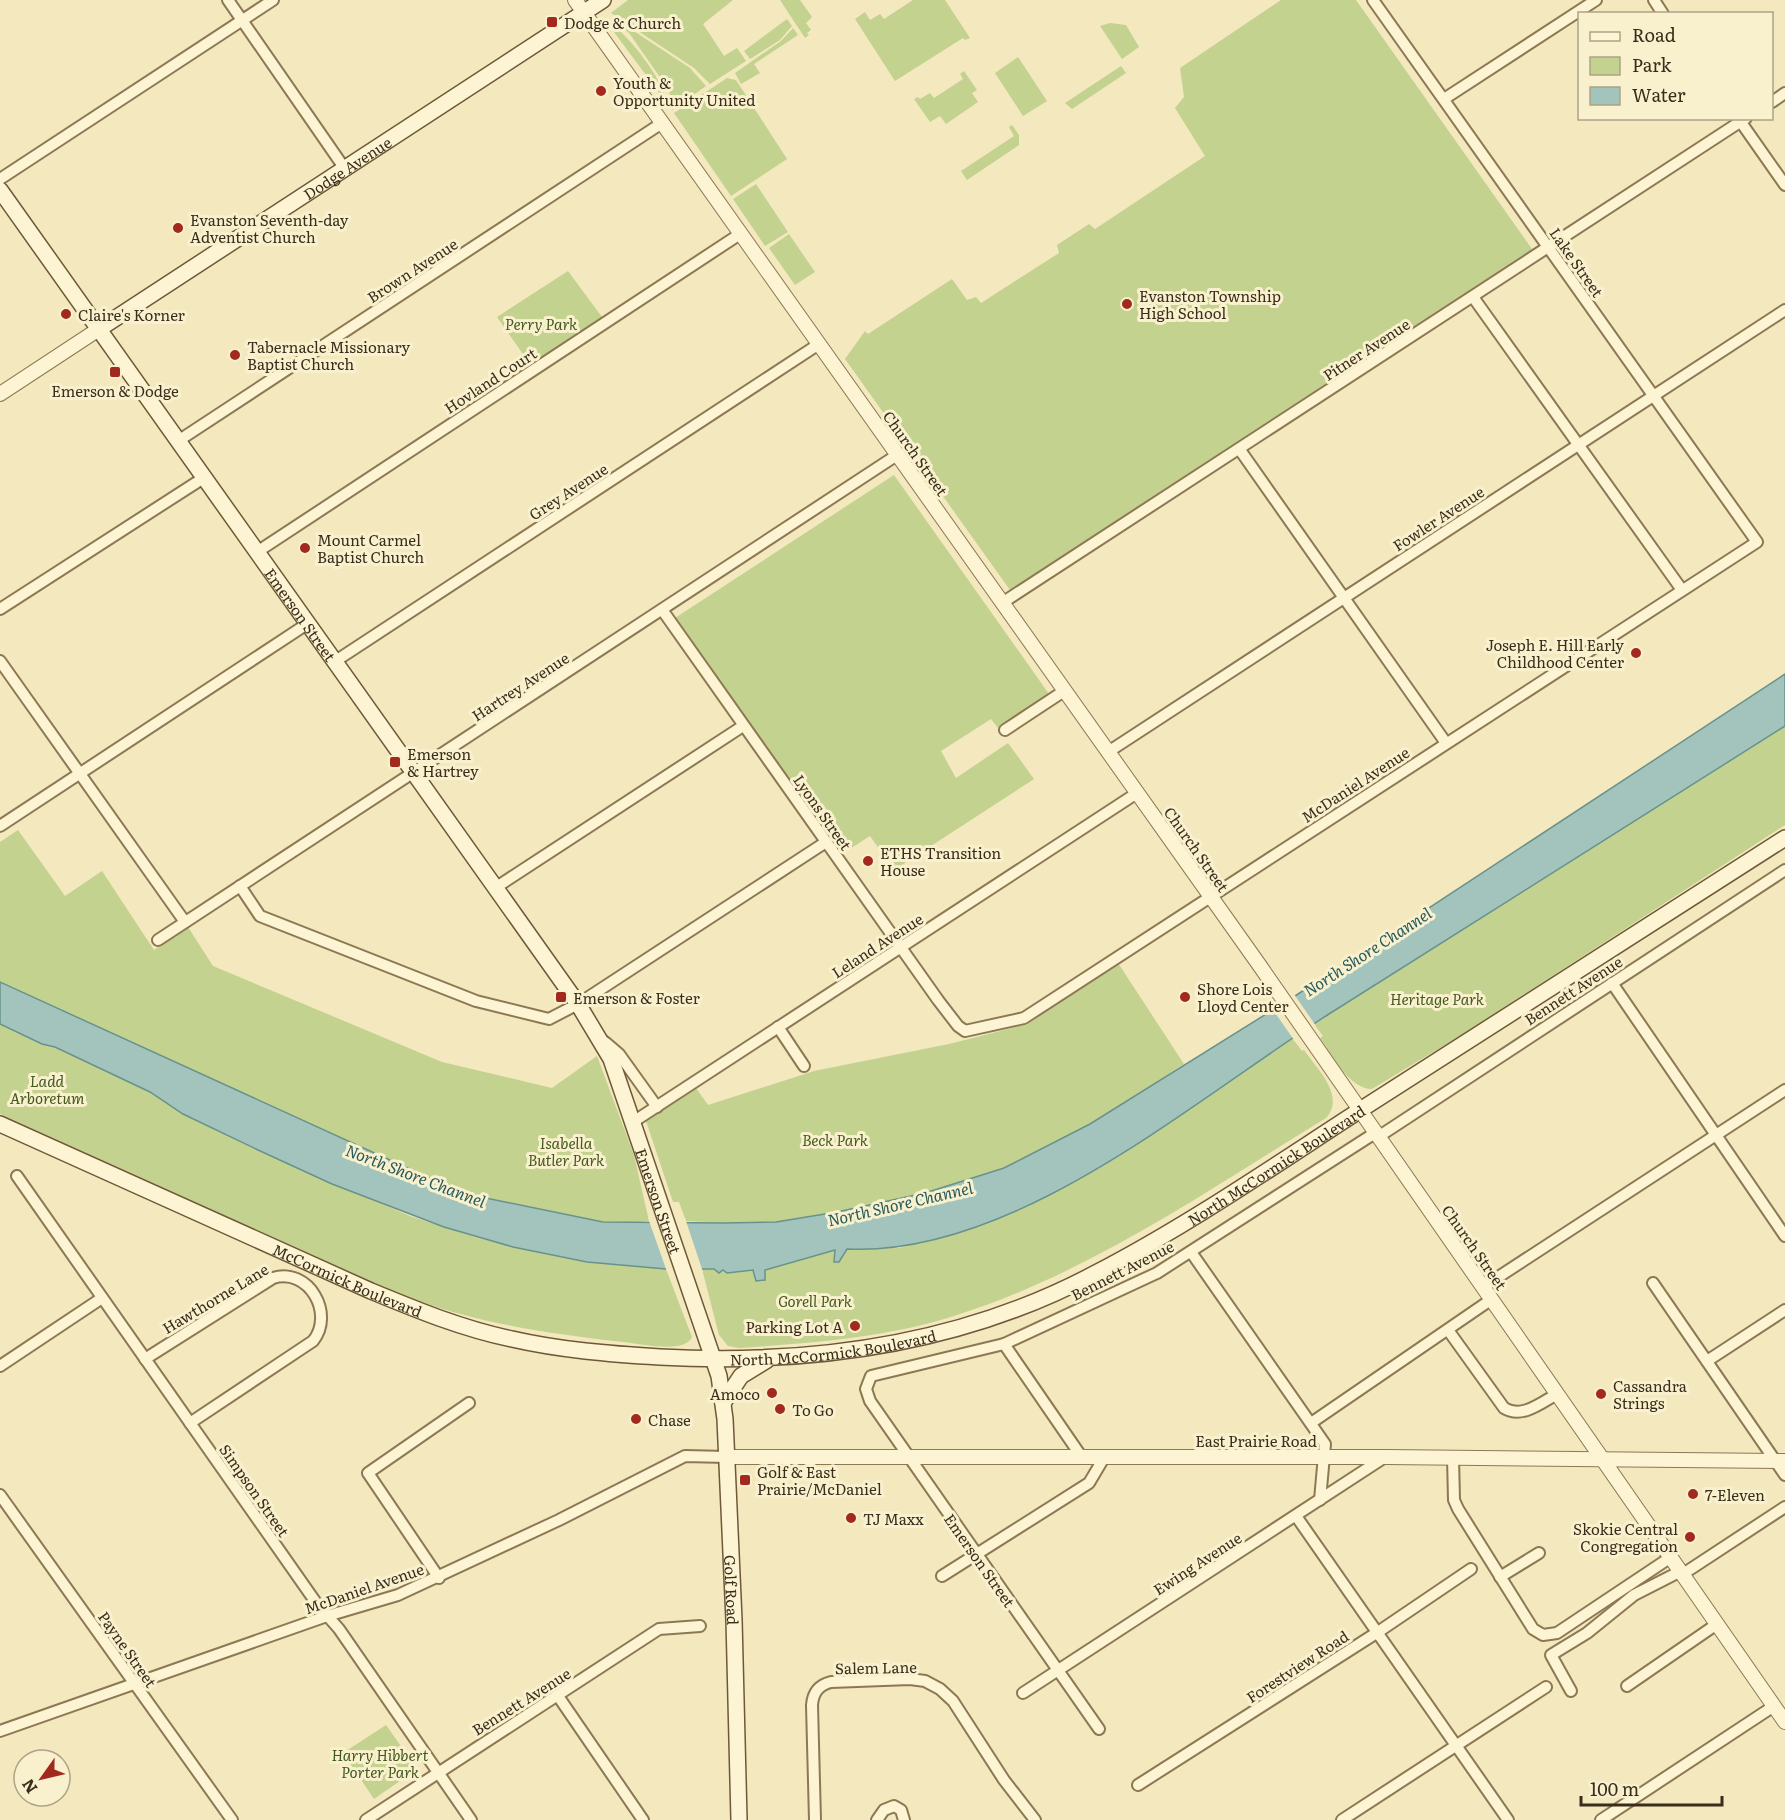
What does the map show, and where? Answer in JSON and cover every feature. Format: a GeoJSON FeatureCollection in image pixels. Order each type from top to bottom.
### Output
{"type":"FeatureCollection","features":[{"type":"Feature","properties":{"kind":"main road","name":"Dodge Avenue"},"geometry":{"type":"LineString","coordinates":[[99,329],[345,169],[579,6],[603,0]]}},
{"type":"Feature","properties":{"kind":"main road","name":"Emerson Street"},"geometry":{"type":"LineString","coordinates":[[0,190],[602,1040],[716,1360]]}},
{"type":"Feature","properties":{"kind":"main road","name":"North McCormick Boulevard"},"geometry":{"type":"LineString","coordinates":[[716,1360],[841,1353],[942,1334],[1011,1311],[1093,1275],[1199,1212],[1785,838]]}},
{"type":"Feature","properties":{"kind":"main road","name":"McCormick Boulevard"},"geometry":{"type":"LineString","coordinates":[[0,1124],[371,1290],[461,1326],[511,1339],[603,1353],[716,1360]]}},
{"type":"Feature","properties":{"kind":"main road"},"geometry":{"type":"LineString","coordinates":[[723,1403],[741,1376],[772,1357]]}},
{"type":"Feature","properties":{"kind":"main road","name":"Golf Road"},"geometry":{"type":"LineString","coordinates":[[716,1360],[723,1403],[726,1457],[739,1820]]}},
{"type":"Feature","properties":{"kind":"street"},"geometry":{"type":"LineString","coordinates":[[228,0],[345,169]]}},
{"type":"Feature","properties":{"kind":"street"},"geometry":{"type":"LineString","coordinates":[[0,179],[273,0]]}},
{"type":"Feature","properties":{"kind":"street","name":"Lake Street"},"geometry":{"type":"LineString","coordinates":[[1373,0],[1757,542]]}},
{"type":"Feature","properties":{"kind":"street"},"geometry":{"type":"LineString","coordinates":[[1444,99],[1596,0]]}},
{"type":"Feature","properties":{"kind":"street","name":"Church Street"},"geometry":{"type":"LineString","coordinates":[[579,6],[1275,988],[1785,1722]]}},
{"type":"Feature","properties":{"kind":"street"},"geometry":{"type":"LineString","coordinates":[[1741,120],[1785,185]]}},
{"type":"Feature","properties":{"kind":"street","name":"Pitner Avenue"},"geometry":{"type":"LineString","coordinates":[[1002,603],[1240,450],[1741,120]]}},
{"type":"Feature","properties":{"kind":"street","name":"Brown Avenue"},"geometry":{"type":"LineString","coordinates":[[178,441],[662,123]]}},
{"type":"Feature","properties":{"kind":"street","name":"Hovland Court"},"geometry":{"type":"LineString","coordinates":[[257,552],[740,234]]}},
{"type":"Feature","properties":{"kind":"street"},"geometry":{"type":"LineString","coordinates":[[1473,297],[1682,590]]}},
{"type":"Feature","properties":{"kind":"street","name":"Fowler Avenue"},"geometry":{"type":"LineString","coordinates":[[1108,752],[1785,310]]}},
{"type":"Feature","properties":{"kind":"street","name":"Dodge Avenue"},"geometry":{"type":"LineString","coordinates":[[0,394],[99,329]]}},
{"type":"Feature","properties":{"kind":"street","name":"Grey Avenue"},"geometry":{"type":"LineString","coordinates":[[334,662],[819,345]]}},
{"type":"Feature","properties":{"kind":"street"},"geometry":{"type":"LineString","coordinates":[[1240,450],[1446,743]]}},
{"type":"Feature","properties":{"kind":"street","name":"Hartrey Avenue"},"geometry":{"type":"LineString","coordinates":[[158,940],[663,611],[897,455]]}},
{"type":"Feature","properties":{"kind":"street"},"geometry":{"type":"LineString","coordinates":[[0,609],[204,477]]}},
{"type":"Feature","properties":{"kind":"street","name":"McDaniel Avenue"},"geometry":{"type":"LineString","coordinates":[[962,1029],[970,1031],[1024,1018],[1757,542]]}},
{"type":"Feature","properties":{"kind":"street","name":"Lyons Street"},"geometry":{"type":"LineString","coordinates":[[663,611],[900,947],[962,1029]]}},
{"type":"Feature","properties":{"kind":"street"},"geometry":{"type":"LineString","coordinates":[[0,826],[308,624]]}},
{"type":"Feature","properties":{"kind":"street"},"geometry":{"type":"LineString","coordinates":[[0,661],[185,922]]}},
{"type":"Feature","properties":{"kind":"street"},"geometry":{"type":"LineString","coordinates":[[1005,730],[1064,691]]}},
{"type":"Feature","properties":{"kind":"street"},"geometry":{"type":"LineString","coordinates":[[495,888],[743,726]]}},
{"type":"Feature","properties":{"kind":"street","name":"Leland Avenue"},"geometry":{"type":"LineString","coordinates":[[633,1122],[1137,793]]}},
{"type":"Feature","properties":{"kind":"street"},"geometry":{"type":"LineString","coordinates":[[240,886],[260,916],[476,1001],[549,1019],[578,1004],[826,842]]}},
{"type":"Feature","properties":{"kind":"street","name":"Bennett Avenue"},"geometry":{"type":"LineString","coordinates":[[866,1389],[871,1376],[1004,1344],[1157,1273],[1377,1135],[1785,870]]}},
{"type":"Feature","properties":{"kind":"street"},"geometry":{"type":"LineString","coordinates":[[1612,983],[1785,1236]]}},
{"type":"Feature","properties":{"kind":"street"},"geometry":{"type":"LineString","coordinates":[[778,1027],[804,1066]]}},
{"type":"Feature","properties":{"kind":"street","name":"Emerson Street"},"geometry":{"type":"LineString","coordinates":[[602,1040],[619,1054],[657,1107]]}},
{"type":"Feature","properties":{"kind":"street"},"geometry":{"type":"LineString","coordinates":[[1483,1287],[1785,1090]]}},
{"type":"Feature","properties":{"kind":"street","name":"Simpson Street"},"geometry":{"type":"LineString","coordinates":[[16,1176],[471,1820]]}},
{"type":"Feature","properties":{"kind":"street"},"geometry":{"type":"LineString","coordinates":[[1191,1252],[1325,1443],[1320,1500]]}},
{"type":"Feature","properties":{"kind":"street","name":"Hawthorne Lane"},"geometry":{"type":"LineString","coordinates":[[145,1359],[273,1278],[291,1276],[314,1293],[319,1302],[322,1319],[319,1335],[190,1423]]}},
{"type":"Feature","properties":{"kind":"street"},"geometry":{"type":"LineString","coordinates":[[1653,1283],[1780,1461],[1785,1475]]}},
{"type":"Feature","properties":{"kind":"street"},"geometry":{"type":"LineString","coordinates":[[0,1366],[102,1298]]}},
{"type":"Feature","properties":{"kind":"street"},"geometry":{"type":"LineString","coordinates":[[1311,1423],[1492,1299]]}},
{"type":"Feature","properties":{"kind":"street"},"geometry":{"type":"LineString","coordinates":[[1707,1361],[1785,1310]]}},
{"type":"Feature","properties":{"kind":"street"},"geometry":{"type":"LineString","coordinates":[[1448,1330],[1504,1408],[1512,1413],[1524,1412],[1557,1394]]}},
{"type":"Feature","properties":{"kind":"street"},"geometry":{"type":"LineString","coordinates":[[1004,1344],[1081,1456]]}},
{"type":"Feature","properties":{"kind":"street","name":"Emerson Street"},"geometry":{"type":"LineString","coordinates":[[866,1389],[870,1401],[907,1456],[1099,1729]]}},
{"type":"Feature","properties":{"kind":"street"},"geometry":{"type":"LineString","coordinates":[[439,1578],[368,1473],[469,1403]]}},
{"type":"Feature","properties":{"kind":"street","name":"McDaniel Avenue"},"geometry":{"type":"LineString","coordinates":[[0,1731],[327,1616],[398,1595],[439,1578],[685,1456],[726,1457]]}},
{"type":"Feature","properties":{"kind":"street"},"geometry":{"type":"LineString","coordinates":[[942,1576],[1089,1483],[1105,1456]]}},
{"type":"Feature","properties":{"kind":"street","name":"East Prairie Road"},"geometry":{"type":"LineString","coordinates":[[726,1457],[1386,1456],[1780,1461]]}},
{"type":"Feature","properties":{"kind":"street","name":"Ewing Avenue"},"geometry":{"type":"LineString","coordinates":[[1023,1694],[1386,1456]]}},
{"type":"Feature","properties":{"kind":"street"},"geometry":{"type":"LineString","coordinates":[[1453,1457],[1454,1500],[1533,1629],[1542,1635],[1557,1633],[1671,1557]]}},
{"type":"Feature","properties":{"kind":"street","name":"Payne Street"},"geometry":{"type":"LineString","coordinates":[[0,1495],[232,1820]]}},
{"type":"Feature","properties":{"kind":"street"},"geometry":{"type":"LineString","coordinates":[[1571,1691],[1551,1655],[1587,1633],[1634,1595],[1682,1573],[1785,1507]]}},
{"type":"Feature","properties":{"kind":"street"},"geometry":{"type":"LineString","coordinates":[[1296,1516],[1508,1820]]}},
{"type":"Feature","properties":{"kind":"street"},"geometry":{"type":"LineString","coordinates":[[1500,1577],[1539,1553]]}},
{"type":"Feature","properties":{"kind":"street","name":"Forestview Road"},"geometry":{"type":"LineString","coordinates":[[1138,1785],[1378,1632],[1471,1569]]}},
{"type":"Feature","properties":{"kind":"street"},"geometry":{"type":"LineString","coordinates":[[1627,1686],[1718,1624]]}},
{"type":"Feature","properties":{"kind":"street","name":"Bennett Avenue"},"geometry":{"type":"LineString","coordinates":[[366,1820],[659,1629],[700,1626]]}},
{"type":"Feature","properties":{"kind":"street","name":"Salem Lane"},"geometry":{"type":"LineString","coordinates":[[815,1820],[813,1705],[815,1692],[821,1686],[831,1682],[910,1679],[925,1681],[947,1694],[1004,1780],[1035,1820]]}},
{"type":"Feature","properties":{"kind":"street"},"geometry":{"type":"LineString","coordinates":[[1342,1820],[1545,1687]]}},
{"type":"Feature","properties":{"kind":"street"},"geometry":{"type":"LineString","coordinates":[[558,1696],[644,1820]]}},
{"type":"Feature","properties":{"kind":"street"},"geometry":{"type":"LineString","coordinates":[[1601,1820],[1774,1706]]}},
{"type":"Feature","properties":{"kind":"street"},"geometry":{"type":"LineString","coordinates":[[877,1820],[884,1810],[894,1806],[904,1813],[904,1820]]}},
{"type":"Feature","properties":{"kind":"green space"},"geometry":{"type":"Polygon","coordinates":[[[628,0],[733,0],[703,24],[724,56],[737,48],[746,61],[710,84],[694,68],[611,13],[628,0]]]}},
{"type":"Feature","properties":{"kind":"green space"},"geometry":{"type":"Polygon","coordinates":[[[780,0],[800,0],[812,17],[806,23],[811,30],[805,38],[780,0]]]}},
{"type":"Feature","properties":{"kind":"green space"},"geometry":{"type":"Polygon","coordinates":[[[913,0],[945,0],[970,38],[965,40],[963,38],[895,81],[855,19],[865,12],[870,20],[880,14],[884,19],[913,0]]]}},
{"type":"Feature","properties":{"kind":"green space"},"geometry":{"type":"Polygon","coordinates":[[[1281,0],[1356,0],[1532,249],[1010,590],[845,359],[865,331],[868,334],[952,279],[967,300],[976,297],[981,303],[1059,253],[1057,245],[1089,224],[1095,229],[1205,156],[1175,108],[1184,97],[1180,68],[1281,0]]]}},
{"type":"Feature","properties":{"kind":"green space"},"geometry":{"type":"Polygon","coordinates":[[[614,18],[690,68],[706,86],[672,110],[669,90],[629,33],[614,18]]]}},
{"type":"Feature","properties":{"kind":"green space"},"geometry":{"type":"Polygon","coordinates":[[[787,19],[792,26],[780,40],[750,59],[744,51],[787,19]]]}},
{"type":"Feature","properties":{"kind":"green space"},"geometry":{"type":"Polygon","coordinates":[[[610,22],[627,38],[652,70],[666,102],[608,24],[610,22]]]}},
{"type":"Feature","properties":{"kind":"green space"},"geometry":{"type":"Polygon","coordinates":[[[1110,23],[1126,25],[1139,47],[1122,59],[1100,26],[1110,23]]]}},
{"type":"Feature","properties":{"kind":"green space"},"geometry":{"type":"Polygon","coordinates":[[[793,28],[798,35],[754,64],[760,73],[741,84],[735,73],[781,41],[793,28]]]}},
{"type":"Feature","properties":{"kind":"green space"},"geometry":{"type":"Polygon","coordinates":[[[1018,57],[1047,101],[1023,116],[995,73],[1018,57]]]}},
{"type":"Feature","properties":{"kind":"green space"},"geometry":{"type":"Polygon","coordinates":[[[1121,66],[1126,73],[1072,109],[1065,103],[1121,66]]]}},
{"type":"Feature","properties":{"kind":"green space"},"geometry":{"type":"Polygon","coordinates":[[[964,71],[977,90],[972,93],[978,102],[946,124],[940,116],[930,122],[914,99],[918,97],[920,99],[930,93],[934,98],[963,79],[960,74],[964,71]]]}},
{"type":"Feature","properties":{"kind":"green space"},"geometry":{"type":"Polygon","coordinates":[[[727,78],[736,80],[787,159],[731,196],[674,113],[727,78]]]}},
{"type":"Feature","properties":{"kind":"green space"},"geometry":{"type":"Polygon","coordinates":[[[1012,125],[1019,135],[1019,145],[967,180],[961,171],[1014,136],[1009,127],[1012,125]]]}},
{"type":"Feature","properties":{"kind":"green space"},"geometry":{"type":"Polygon","coordinates":[[[756,184],[788,232],[765,246],[733,199],[756,184]]]}},
{"type":"Feature","properties":{"kind":"green space"},"geometry":{"type":"Polygon","coordinates":[[[789,234],[815,272],[795,285],[769,248],[789,234]]]}},
{"type":"Feature","properties":{"kind":"green space","name":"Perry Park"},"geometry":{"type":"Polygon","coordinates":[[[568,271],[602,317],[530,364],[497,317],[568,271]]]}},
{"type":"Feature","properties":{"kind":"green space"},"geometry":{"type":"Polygon","coordinates":[[[894,475],[1049,694],[998,728],[991,719],[941,751],[956,778],[1008,743],[1034,779],[894,870],[870,836],[842,854],[675,618],[894,475]]]}},
{"type":"Feature","properties":{"kind":"green space","name":"Heritage Park"},"geometry":{"type":"Polygon","coordinates":[[[1785,726],[1785,825],[1463,1034],[1372,1089],[1356,1084],[1342,1070],[1320,1038],[1323,1036],[1314,1024],[1785,726]]]}},
{"type":"Feature","properties":{"kind":"green space","name":"Isabella Butler Park"},"geometry":{"type":"Polygon","coordinates":[[[18,830],[65,896],[102,871],[154,950],[188,927],[213,966],[442,1062],[552,1088],[597,1056],[634,1155],[649,1221],[593,1221],[536,1212],[480,1196],[427,1177],[0,982],[0,842],[18,830]]]}},
{"type":"Feature","properties":{"kind":"green space","name":"Beck Park"},"geometry":{"type":"Polygon","coordinates":[[[1118,963],[1184,1064],[1049,1148],[976,1179],[891,1202],[805,1218],[754,1223],[686,1221],[679,1202],[673,1202],[646,1121],[696,1088],[708,1105],[814,1071],[949,1044],[1028,1024],[1118,963]]]}},
{"type":"Feature","properties":{"kind":"green space","name":"Ladd Arboretum"},"geometry":{"type":"Polygon","coordinates":[[[0,1024],[42,1044],[55,1046],[150,1092],[183,1114],[258,1150],[410,1216],[478,1238],[546,1254],[587,1262],[666,1269],[692,1337],[681,1345],[661,1347],[520,1327],[444,1309],[399,1294],[339,1268],[0,1114],[0,1024]]]}},
{"type":"Feature","properties":{"kind":"green space","name":"Gorell Park"},"geometry":{"type":"Polygon","coordinates":[[[1292,1038],[1322,1074],[1331,1092],[1333,1101],[1326,1118],[1146,1229],[1099,1254],[1052,1278],[1004,1298],[954,1316],[901,1330],[820,1341],[739,1348],[728,1346],[719,1335],[702,1269],[754,1270],[756,1281],[765,1280],[765,1270],[835,1250],[834,1262],[847,1249],[899,1248],[975,1226],[1172,1121],[1292,1038]]]}},
{"type":"Feature","properties":{"kind":"green space","name":"Harry Hibbert Porter Park"},"geometry":{"type":"Polygon","coordinates":[[[386,1725],[417,1769],[374,1799],[343,1753],[386,1725]]]}},
{"type":"Feature","properties":{"kind":"water","name":"North Shore Channel"},"geometry":{"type":"Polygon","coordinates":[[[1785,674],[1785,726],[1329,1014],[1100,1167],[1038,1201],[974,1228],[910,1245],[847,1249],[839,1262],[834,1262],[835,1250],[765,1270],[765,1280],[756,1281],[753,1270],[727,1273],[723,1270],[719,1273],[714,1269],[666,1269],[587,1262],[513,1247],[444,1227],[332,1184],[183,1114],[150,1092],[0,1024],[0,982],[427,1177],[481,1197],[603,1222],[776,1222],[837,1212],[925,1193],[1004,1168],[1090,1124],[1295,996],[1785,674]]]}},
{"type":"Feature","properties":{"kind":"pier"},"geometry":{"type":"Polygon","coordinates":[[[1294,994],[1316,1026],[1294,1040],[1271,1007],[1294,994]]]}},
{"type":"Feature","properties":{"kind":"pier"},"geometry":{"type":"Polygon","coordinates":[[[648,1218],[685,1218],[703,1272],[667,1272],[648,1218]]]}},
{"type":"Feature","properties":{"kind":"place","name":"Dodge & Church"},"geometry":{"type":"Point","coordinates":[552,22]}},
{"type":"Feature","properties":{"kind":"place","name":"Youth & Opportunity United"},"geometry":{"type":"Point","coordinates":[601,91]}},
{"type":"Feature","properties":{"kind":"place","name":"Evanston Seventh-day Adventist Church"},"geometry":{"type":"Point","coordinates":[178,228]}},
{"type":"Feature","properties":{"kind":"place","name":"Evanston Township High School"},"geometry":{"type":"Point","coordinates":[1127,304]}},
{"type":"Feature","properties":{"kind":"place","name":"Claire's Korner"},"geometry":{"type":"Point","coordinates":[66,314]}},
{"type":"Feature","properties":{"kind":"place","name":"Tabernacle Missionary Baptist Church"},"geometry":{"type":"Point","coordinates":[235,355]}},
{"type":"Feature","properties":{"kind":"place","name":"Emerson & Dodge"},"geometry":{"type":"Point","coordinates":[115,372]}},
{"type":"Feature","properties":{"kind":"place","name":"Mount Carmel Baptist Church"},"geometry":{"type":"Point","coordinates":[305,548]}},
{"type":"Feature","properties":{"kind":"place","name":"Joseph E. Hill Early Childhood Center"},"geometry":{"type":"Point","coordinates":[1636,653]}},
{"type":"Feature","properties":{"kind":"place","name":"Emerson & Hartrey"},"geometry":{"type":"Point","coordinates":[395,762]}},
{"type":"Feature","properties":{"kind":"place","name":"ETHS Transition House"},"geometry":{"type":"Point","coordinates":[868,861]}},
{"type":"Feature","properties":{"kind":"place","name":"Emerson & Foster"},"geometry":{"type":"Point","coordinates":[561,997]}},
{"type":"Feature","properties":{"kind":"place","name":"Shore Lois Lloyd Center"},"geometry":{"type":"Point","coordinates":[1185,997]}},
{"type":"Feature","properties":{"kind":"place","name":"Parking Lot A"},"geometry":{"type":"Point","coordinates":[855,1326]}},
{"type":"Feature","properties":{"kind":"place","name":"Amoco"},"geometry":{"type":"Point","coordinates":[772,1393]}},
{"type":"Feature","properties":{"kind":"place","name":"Cassandra Strings"},"geometry":{"type":"Point","coordinates":[1601,1394]}},
{"type":"Feature","properties":{"kind":"place","name":"To Go"},"geometry":{"type":"Point","coordinates":[780,1409]}},
{"type":"Feature","properties":{"kind":"place","name":"Chase"},"geometry":{"type":"Point","coordinates":[636,1419]}},
{"type":"Feature","properties":{"kind":"place","name":"Golf & East Prairie/McDaniel"},"geometry":{"type":"Point","coordinates":[745,1480]}},
{"type":"Feature","properties":{"kind":"place","name":"7-Eleven"},"geometry":{"type":"Point","coordinates":[1693,1494]}},
{"type":"Feature","properties":{"kind":"place","name":"TJ Maxx"},"geometry":{"type":"Point","coordinates":[851,1518]}},
{"type":"Feature","properties":{"kind":"place","name":"Skokie Central Congregation"},"geometry":{"type":"Point","coordinates":[1690,1537]}}]}
